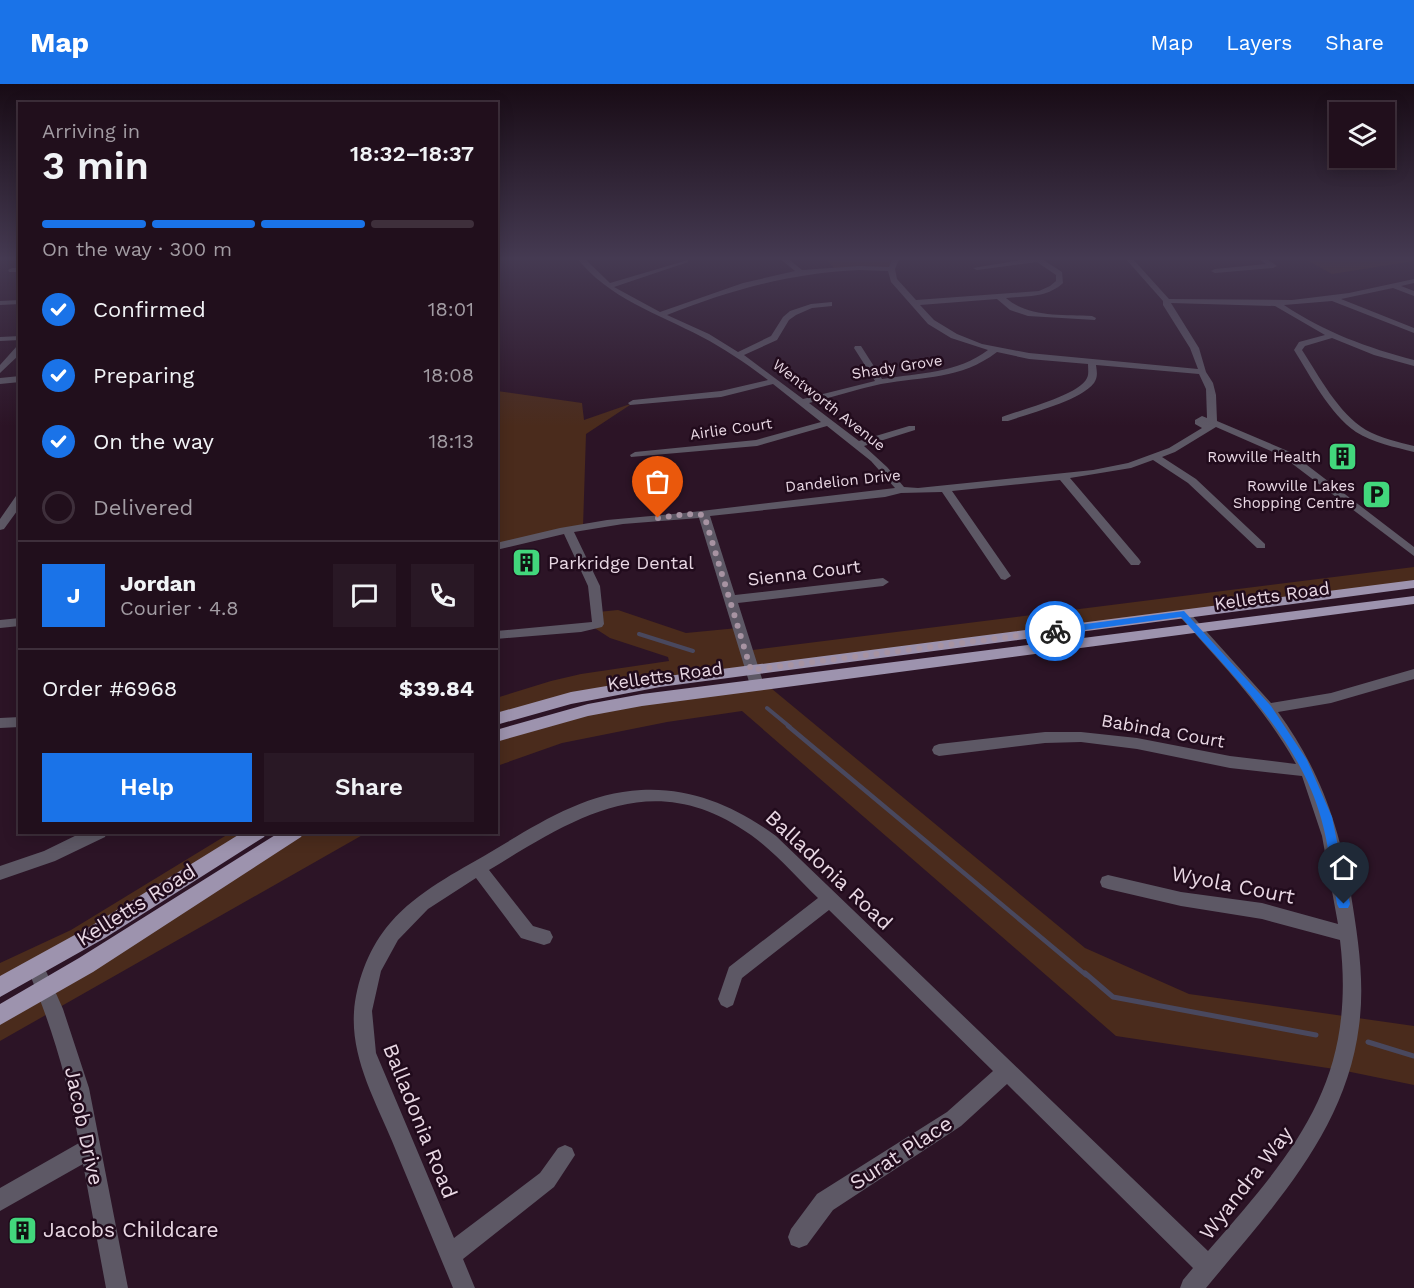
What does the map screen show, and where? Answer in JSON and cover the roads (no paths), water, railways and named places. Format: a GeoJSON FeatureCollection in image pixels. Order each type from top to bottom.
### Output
{"type":"FeatureCollection","features":[{"type":"Feature","properties":{"kind":"main road","name":"Kelletts Road"},"geometry":{"type":"LineString","coordinates":[[498,717],[560,700],[616,688],[1414,584]]}},
{"type":"Feature","properties":{"kind":"main road","name":"Kelletts Road"},"geometry":{"type":"LineString","coordinates":[[498,735],[536,723],[599,708],[757,685],[1414,600]]}},
{"type":"Feature","properties":{"kind":"main road","name":"Kelletts Road"},"geometry":{"type":"LineString","coordinates":[[0,987],[36,968],[255,834]]}},
{"type":"Feature","properties":{"kind":"main road","name":"Kelletts Road"},"geometry":{"type":"LineString","coordinates":[[0,1015],[292,834]]}},
{"type":"Feature","properties":{"kind":"street"},"geometry":{"type":"LineString","coordinates":[[738,355],[774,338],[786,319],[793,313]]}},
{"type":"Feature","properties":{"kind":"street"},"geometry":{"type":"LineString","coordinates":[[922,313],[939,328],[963,340],[994,350],[1029,356],[1202,372],[1208,379],[1212,397],[1208,424],[1269,445],[1300,464],[1414,553]]}},
{"type":"Feature","properties":{"kind":"street"},"geometry":{"type":"LineString","coordinates":[[1026,313],[1092,318]]}},
{"type":"Feature","properties":{"kind":"street"},"geometry":{"type":"LineString","coordinates":[[1172,313],[1203,366],[1202,372]]}},
{"type":"Feature","properties":{"kind":"street"},"geometry":{"type":"LineString","coordinates":[[1291,313],[1332,336],[1414,363]]}},
{"type":"Feature","properties":{"kind":"street"},"geometry":{"type":"LineString","coordinates":[[1369,313],[1414,331]]}},
{"type":"Feature","properties":{"kind":"street","name":"Wentworth Avenue"},"geometry":{"type":"LineString","coordinates":[[661,314],[738,355],[774,381],[883,466],[901,490]]}},
{"type":"Feature","properties":{"kind":"street"},"geometry":{"type":"LineString","coordinates":[[1332,336],[1302,344],[1298,350],[1344,414],[1362,431],[1414,449]]}},
{"type":"Feature","properties":{"kind":"street"},"geometry":{"type":"LineString","coordinates":[[0,339],[18,338]]}},
{"type":"Feature","properties":{"kind":"street"},"geometry":{"type":"LineString","coordinates":[[858,348],[880,382]]}},
{"type":"Feature","properties":{"kind":"street"},"geometry":{"type":"LineString","coordinates":[[0,370],[18,350]]}},
{"type":"Feature","properties":{"kind":"street","name":"Shady Grove"},"geometry":{"type":"LineString","coordinates":[[801,402],[880,382],[960,370],[977,363],[994,350]]}},
{"type":"Feature","properties":{"kind":"street"},"geometry":{"type":"LineString","coordinates":[[1005,419],[1082,389],[1093,376],[1092,362]]}},
{"type":"Feature","properties":{"kind":"street"},"geometry":{"type":"LineString","coordinates":[[0,381],[18,380]]}},
{"type":"Feature","properties":{"kind":"street"},"geometry":{"type":"LineString","coordinates":[[633,403],[721,394],[774,381]]}},
{"type":"Feature","properties":{"kind":"street","name":"Airlie Court"},"geometry":{"type":"LineString","coordinates":[[635,455],[757,443],[828,423]]}},
{"type":"Feature","properties":{"kind":"street","name":"Dandelion Drive"},"geometry":{"type":"LineString","coordinates":[[498,547],[568,530],[686,514],[704,515],[719,511],[885,494],[901,490],[945,488],[1093,473],[1156,458],[1190,438],[1208,424]]}},
{"type":"Feature","properties":{"kind":"street"},"geometry":{"type":"LineString","coordinates":[[857,445],[912,428]]}},
{"type":"Feature","properties":{"kind":"street"},"geometry":{"type":"LineString","coordinates":[[1156,458],[1197,485],[1261,546]]}},
{"type":"Feature","properties":{"kind":"street"},"geometry":{"type":"LineString","coordinates":[[1062,476],[1136,562]]}},
{"type":"Feature","properties":{"kind":"street"},"geometry":{"type":"LineString","coordinates":[[945,488],[1005,576]]}},
{"type":"Feature","properties":{"kind":"street"},"geometry":{"type":"LineString","coordinates":[[0,527],[18,501]]}},
{"type":"Feature","properties":{"kind":"street"},"geometry":{"type":"LineString","coordinates":[[704,515],[757,685]]}},
{"type":"Feature","properties":{"kind":"street"},"geometry":{"type":"LineString","coordinates":[[498,635],[588,628],[598,624],[594,586],[568,530]]}},
{"type":"Feature","properties":{"kind":"street"},"geometry":{"type":"LineString","coordinates":[[1399,543],[1414,558]]}},
{"type":"Feature","properties":{"kind":"street","name":"Sienna Court"},"geometry":{"type":"LineString","coordinates":[[730,600],[883,582]]}},
{"type":"Feature","properties":{"kind":"street","name":"Wyandra Way"},"geometry":{"type":"LineString","coordinates":[[1184,614],[1267,709],[1288,737],[1308,771],[1327,817],[1349,934],[1353,1000],[1349,1037],[1339,1077],[1329,1104],[1294,1163],[1191,1288]]}},
{"type":"Feature","properties":{"kind":"street"},"geometry":{"type":"LineString","coordinates":[[0,624],[18,622]]}},
{"type":"Feature","properties":{"kind":"street"},"geometry":{"type":"LineString","coordinates":[[1267,709],[1331,698],[1414,674]]}},
{"type":"Feature","properties":{"kind":"street"},"geometry":{"type":"LineString","coordinates":[[0,723],[18,722]]}},
{"type":"Feature","properties":{"kind":"street","name":"Babinda Court"},"geometry":{"type":"LineString","coordinates":[[939,750],[964,749],[1030,739],[1081,737],[1138,743],[1230,762],[1308,771]]}},
{"type":"Feature","properties":{"kind":"street","name":"Balladonia Road"},"geometry":{"type":"LineString","coordinates":[[464,1288],[371,1068],[363,1039],[362,1002],[376,959],[401,924],[423,903],[548,824],[577,810],[622,798],[656,796],[697,802],[723,811],[744,822],[770,841],[1208,1267]]}},
{"type":"Feature","properties":{"kind":"street"},"geometry":{"type":"LineString","coordinates":[[0,873],[49,856],[95,834]]}},
{"type":"Feature","properties":{"kind":"street"},"geometry":{"type":"LineString","coordinates":[[478,868],[527,932],[544,937]]}},
{"type":"Feature","properties":{"kind":"street","name":"Wyola Court"},"geometry":{"type":"LineString","coordinates":[[1108,882],[1181,899],[1262,911],[1349,934]]}},
{"type":"Feature","properties":{"kind":"street"},"geometry":{"type":"LineString","coordinates":[[727,999],[735,974],[830,899]]}},
{"type":"Feature","properties":{"kind":"street","name":"Jacob Drive"},"geometry":{"type":"LineString","coordinates":[[36,968],[79,1088],[117,1288]]}},
{"type":"Feature","properties":{"kind":"street","name":"Surat Place"},"geometry":{"type":"LineString","coordinates":[[799,1237],[825,1202],[954,1119],[1006,1072]]}},
{"type":"Feature","properties":{"kind":"street"},"geometry":{"type":"LineString","coordinates":[[0,1200],[89,1149]]}},
{"type":"Feature","properties":{"kind":"street"},"geometry":{"type":"LineString","coordinates":[[451,1254],[547,1180],[565,1155]]}},
{"type":"Feature","properties":{"kind":"waterway"},"geometry":{"type":"LineString","coordinates":[[639,634],[693,651]]}},
{"type":"Feature","properties":{"kind":"waterway"},"geometry":{"type":"LineString","coordinates":[[767,708],[790,727]]}},
{"type":"Feature","properties":{"kind":"waterway"},"geometry":{"type":"LineString","coordinates":[[788,726],[1086,975]]}},
{"type":"Feature","properties":{"kind":"waterway"},"geometry":{"type":"LineString","coordinates":[[1085,973],[1113,997],[1316,1035]]}},
{"type":"Feature","properties":{"kind":"waterway"},"geometry":{"type":"LineString","coordinates":[[1368,1042],[1414,1056]]}},
{"type":"Feature","properties":{"kind":"place","name":"Rowville Health"},"geometry":{"type":"Point","coordinates":[1342,457]}},
{"type":"Feature","properties":{"kind":"place","name":"Rowville Lakes Shopping Centre"},"geometry":{"type":"Point","coordinates":[1376,495]}},
{"type":"Feature","properties":{"kind":"place","name":"Parkridge Dental"},"geometry":{"type":"Point","coordinates":[527,563]}},
{"type":"Feature","properties":{"kind":"place","name":"Jacobs Childcare"},"geometry":{"type":"Point","coordinates":[22,1230]}}]}
